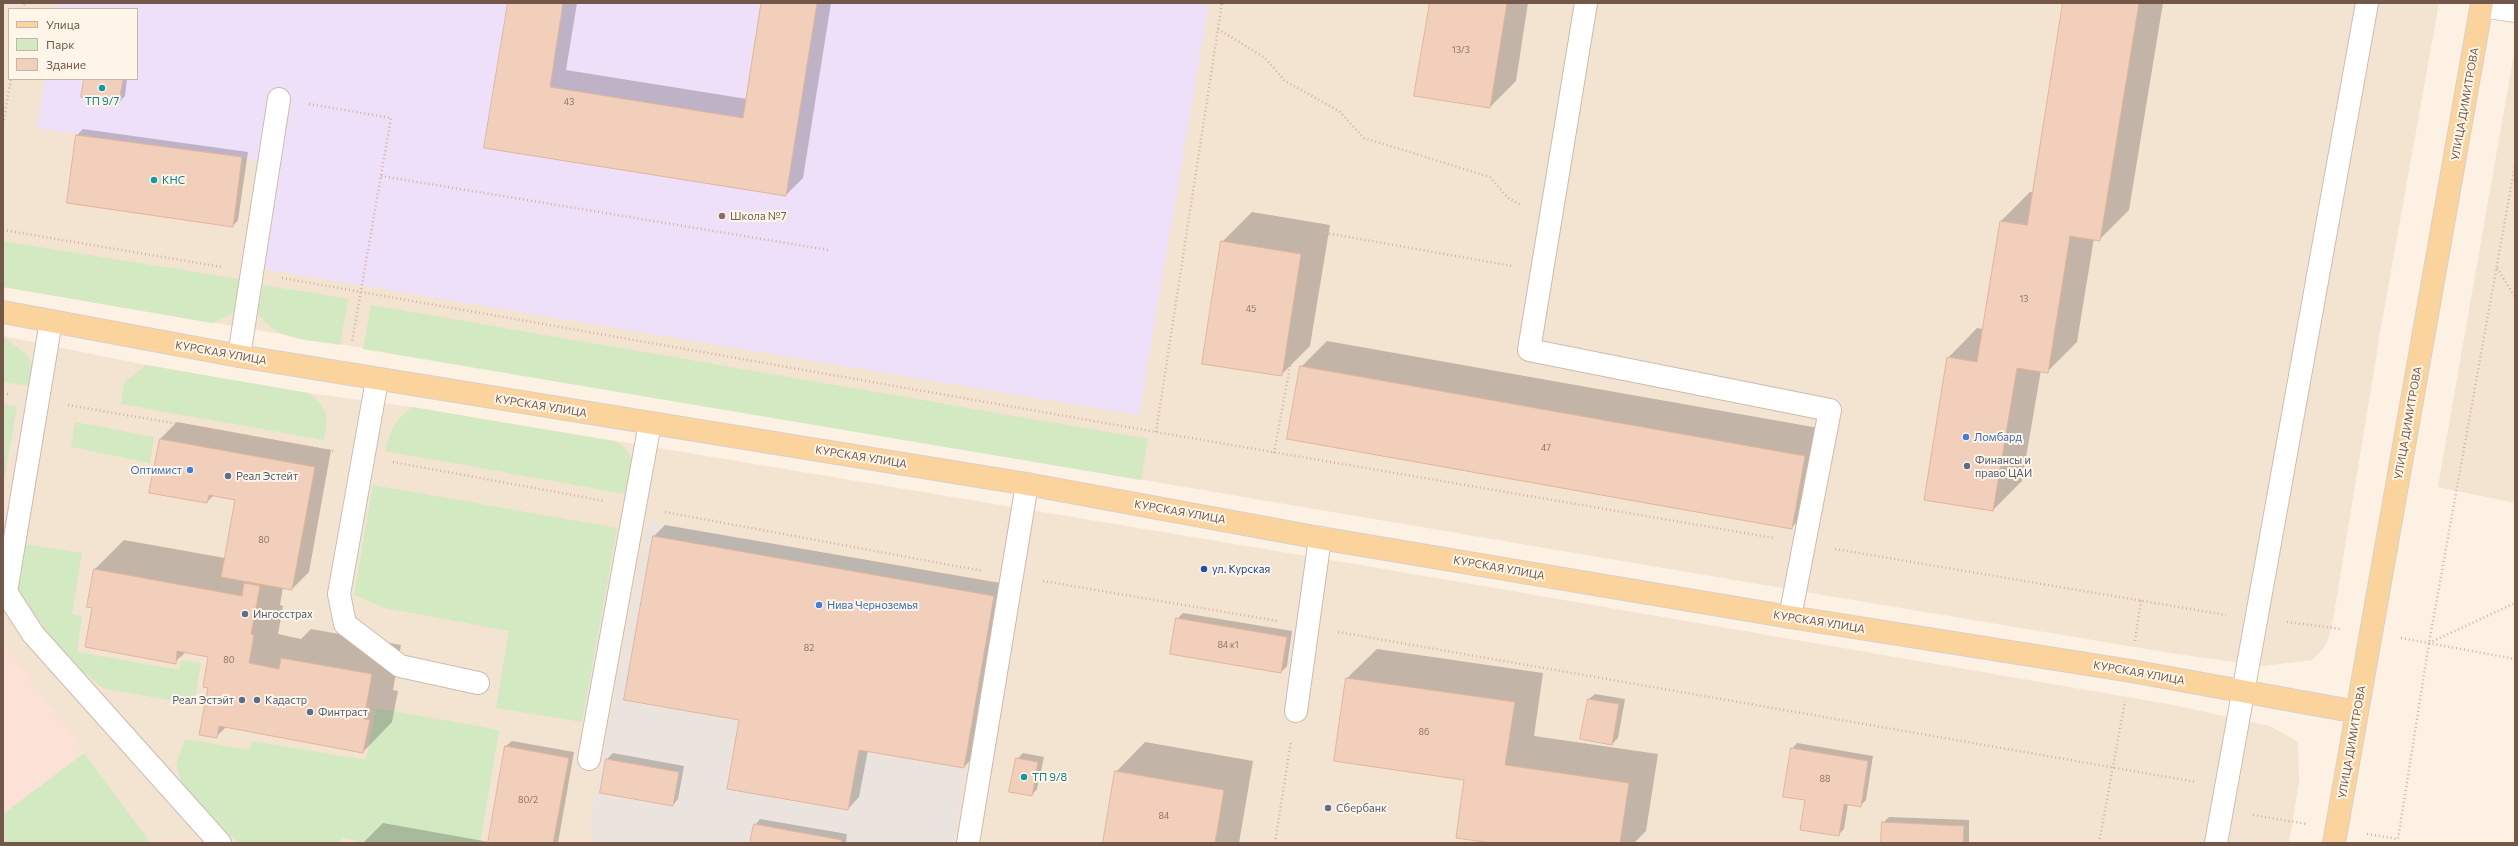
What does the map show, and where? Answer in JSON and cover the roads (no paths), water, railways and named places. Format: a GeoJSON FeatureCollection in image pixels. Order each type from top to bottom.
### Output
{"type":"FeatureCollection","features":[{"type":"Feature","properties":{"kind":"main road","name":"УЛИЦА ДИМИТРОВА"},"geometry":{"type":"LineString","coordinates":[[2334,843],[2370,632],[2482,4]]}},
{"type":"Feature","properties":{"kind":"main road","name":"КУРСКАЯ УЛИЦА"},"geometry":{"type":"LineString","coordinates":[[3,312],[377,380],[1027,484],[1320,538],[1790,617],[2130,671],[2357,712]]}},
{"type":"Feature","properties":{"kind":"street"},"geometry":{"type":"LineString","coordinates":[[1586,3],[1529,350],[1830,410],[1790,617]]}},
{"type":"Feature","properties":{"kind":"street"},"geometry":{"type":"LineString","coordinates":[[2216,843],[2242,691],[2367,3]]}},
{"type":"Feature","properties":{"kind":"street"},"geometry":{"type":"LineString","coordinates":[[2482,4],[2515,12]]}},
{"type":"Feature","properties":{"kind":"street"},"geometry":{"type":"LineString","coordinates":[[239,356],[279,99]]}},
{"type":"Feature","properties":{"kind":"street"},"geometry":{"type":"LineString","coordinates":[[51,320],[4,593],[33,634],[220,843]]}},
{"type":"Feature","properties":{"kind":"street"},"geometry":{"type":"LineString","coordinates":[[377,380],[338,594],[345,624],[400,666],[478,682]]}},
{"type":"Feature","properties":{"kind":"street"},"geometry":{"type":"LineString","coordinates":[[589,759],[650,423]]}},
{"type":"Feature","properties":{"kind":"street"},"geometry":{"type":"LineString","coordinates":[[968,843],[1027,484]]}},
{"type":"Feature","properties":{"kind":"street"},"geometry":{"type":"LineString","coordinates":[[1296,711],[1320,538]]}},
{"type":"Feature","properties":{"kind":"place","name":"ТП 9/7"},"geometry":{"type":"Point","coordinates":[102,88]}},
{"type":"Feature","properties":{"kind":"place","name":"КНС"},"geometry":{"type":"Point","coordinates":[154,180]}},
{"type":"Feature","properties":{"kind":"place","name":"Школа №7"},"geometry":{"type":"Point","coordinates":[722,216]}},
{"type":"Feature","properties":{"kind":"place","name":"Ломбард"},"geometry":{"type":"Point","coordinates":[1966,437]}},
{"type":"Feature","properties":{"kind":"place","name":"Финансы и право ЦАИ"},"geometry":{"type":"Point","coordinates":[1967,466]}},
{"type":"Feature","properties":{"kind":"place","name":"Оптимист"},"geometry":{"type":"Point","coordinates":[190,470]}},
{"type":"Feature","properties":{"kind":"place","name":"Реал Эстейт"},"geometry":{"type":"Point","coordinates":[228,476]}},
{"type":"Feature","properties":{"kind":"place","name":"ул. Курская"},"geometry":{"type":"Point","coordinates":[1204,569]}},
{"type":"Feature","properties":{"kind":"place","name":"Нива Черноземья"},"geometry":{"type":"Point","coordinates":[819,605]}},
{"type":"Feature","properties":{"kind":"place","name":"Ингосстрах"},"geometry":{"type":"Point","coordinates":[245,614]}},
{"type":"Feature","properties":{"kind":"place","name":"Реал Эстэйт"},"geometry":{"type":"Point","coordinates":[242,700]}},
{"type":"Feature","properties":{"kind":"place","name":"Кадастр"},"geometry":{"type":"Point","coordinates":[257,700]}},
{"type":"Feature","properties":{"kind":"place","name":"Финтраст"},"geometry":{"type":"Point","coordinates":[310,712]}},
{"type":"Feature","properties":{"kind":"place","name":"ТП 9/8"},"geometry":{"type":"Point","coordinates":[1024,777]}},
{"type":"Feature","properties":{"kind":"place","name":"Сбербанк"},"geometry":{"type":"Point","coordinates":[1328,808]}}]}
